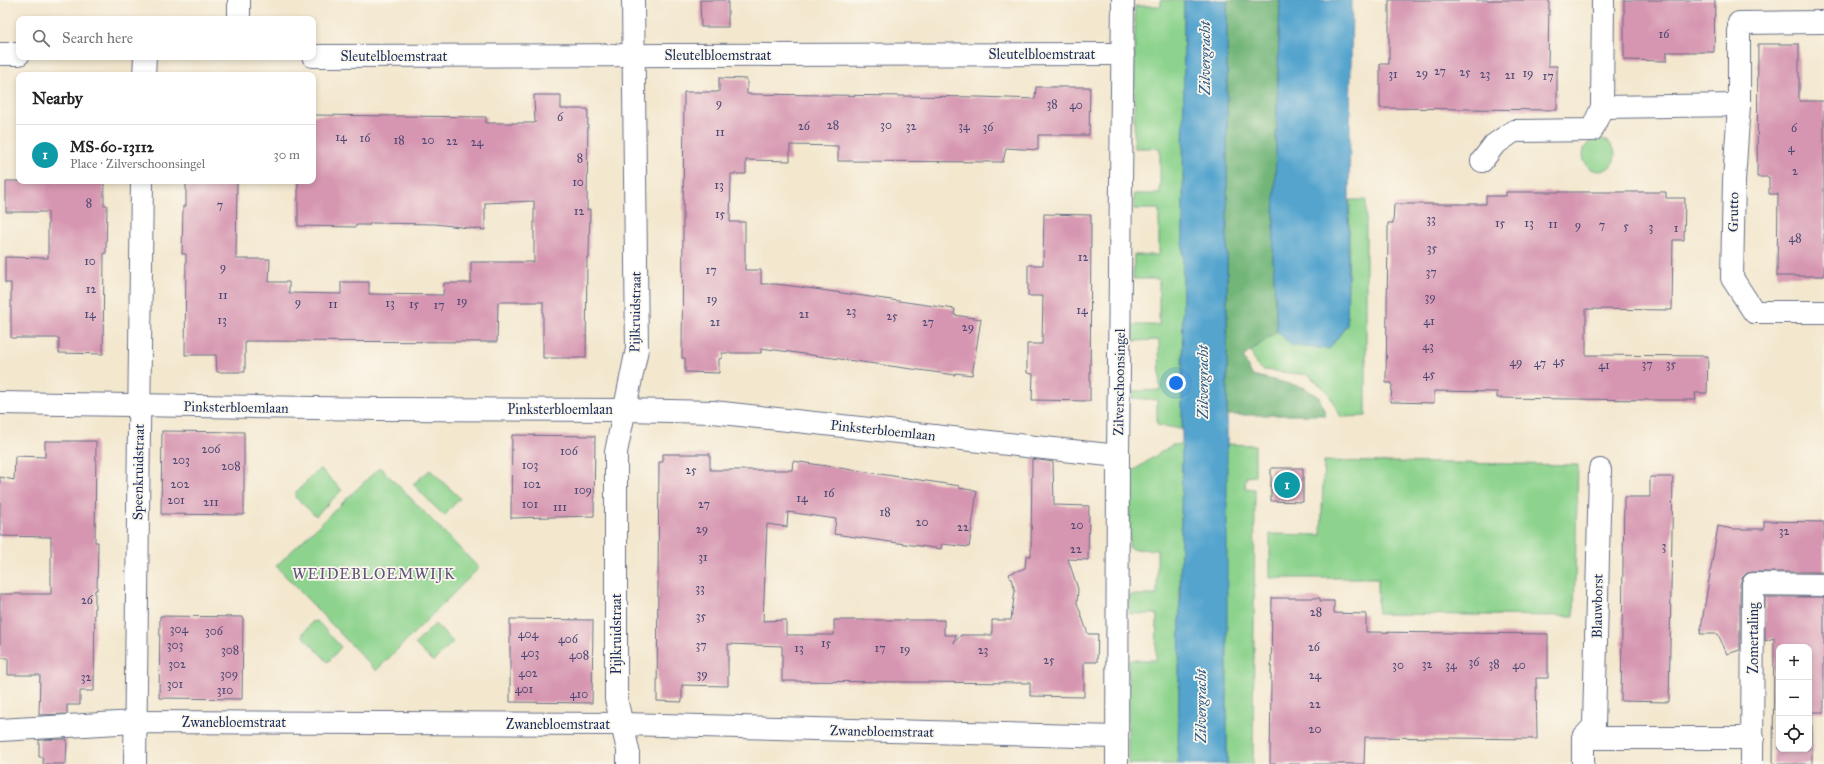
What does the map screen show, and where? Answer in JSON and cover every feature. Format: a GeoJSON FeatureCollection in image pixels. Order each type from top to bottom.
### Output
{"type":"FeatureCollection","features":[{"type":"Feature","properties":{"kind":"street"},"geometry":{"type":"LineString","coordinates":[[239,0],[239,16]]}},
{"type":"Feature","properties":{"kind":"street","name":"Pijlkruidstraat"},"geometry":{"type":"LineString","coordinates":[[628,764],[628,750],[616,699],[616,452],[637,349],[633,0]]}},
{"type":"Feature","properties":{"kind":"street","name":"Zilverschoonsingel"},"geometry":{"type":"LineString","coordinates":[[1117,764],[1118,456],[1123,0]]}},
{"type":"Feature","properties":{"kind":"street"},"geometry":{"type":"LineString","coordinates":[[1482,161],[1494,145],[1514,131],[1592,130],[1602,107],[1603,0]]}},
{"type":"Feature","properties":{"kind":"street","name":"Grutto"},"geometry":{"type":"LineString","coordinates":[[1824,22],[1738,23],[1740,105],[1734,181],[1732,278],[1754,312],[1824,312]]}},
{"type":"Feature","properties":{"kind":"street"},"geometry":{"type":"LineString","coordinates":[[0,54],[16,54]]}},
{"type":"Feature","properties":{"kind":"street","name":"Sleutelbloemstraat"},"geometry":{"type":"LineString","coordinates":[[316,56],[1122,54]]}},
{"type":"Feature","properties":{"kind":"street"},"geometry":{"type":"LineString","coordinates":[[144,72],[145,60]]}},
{"type":"Feature","properties":{"kind":"street"},"geometry":{"type":"LineString","coordinates":[[1602,107],[1740,105]]}},
{"type":"Feature","properties":{"kind":"street","name":"Speenkruidstraat"},"geometry":{"type":"LineString","coordinates":[[135,764],[142,184]]}},
{"type":"Feature","properties":{"kind":"street","name":"Pinksterbloemlaan"},"geometry":{"type":"LineString","coordinates":[[0,403],[139,406],[712,412],[1118,456]]}},
{"type":"Feature","properties":{"kind":"street","name":"Blauwborst"},"geometry":{"type":"LineString","coordinates":[[1583,738],[1594,726],[1600,470]]}},
{"type":"Feature","properties":{"kind":"street","name":"Zomertaling"},"geometry":{"type":"LineString","coordinates":[[1752,764],[1753,584],[1824,585]]}},
{"type":"Feature","properties":{"kind":"street","name":"Zwanebloemstraat"},"geometry":{"type":"LineString","coordinates":[[0,730],[135,722],[623,724],[1117,737]]}},
{"type":"Feature","properties":{"kind":"street"},"geometry":{"type":"LineString","coordinates":[[1583,764],[1583,738],[1753,738]]}},
{"type":"Feature","properties":{"kind":"green space"},"geometry":{"type":"Polygon","coordinates":[[[1161,0],[1184,0],[1182,429],[1157,425],[1157,400],[1132,398],[1132,391],[1160,390],[1159,340],[1132,341],[1133,325],[1159,325],[1159,279],[1133,279],[1134,255],[1159,255],[1159,209],[1134,209],[1134,194],[1160,194],[1160,148],[1134,148],[1135,6],[1161,6],[1161,0]]]}},
{"type":"Feature","properties":{"kind":"green space"},"geometry":{"type":"Polygon","coordinates":[[[1227,0],[1280,0],[1273,260],[1277,331],[1243,357],[1252,375],[1303,387],[1319,397],[1326,415],[1227,415],[1227,0]]]}},
{"type":"Feature","properties":{"kind":"green space"},"geometry":{"type":"Polygon","coordinates":[[[1596,139],[1602,139],[1612,146],[1615,155],[1614,161],[1608,168],[1602,171],[1596,171],[1586,164],[1583,158],[1583,152],[1590,142],[1596,139]]]}},
{"type":"Feature","properties":{"kind":"green space"},"geometry":{"type":"Polygon","coordinates":[[[1350,200],[1366,200],[1366,416],[1341,417],[1327,391],[1308,375],[1264,370],[1256,365],[1251,351],[1277,331],[1292,346],[1329,349],[1347,325],[1350,200]]]}},
{"type":"Feature","properties":{"kind":"green space"},"geometry":{"type":"Polygon","coordinates":[[[1182,444],[1178,764],[1128,764],[1128,664],[1130,660],[1156,660],[1157,614],[1130,614],[1128,599],[1131,595],[1157,595],[1157,550],[1131,549],[1129,547],[1131,472],[1172,445],[1182,444]]]}},
{"type":"Feature","properties":{"kind":"green space"},"geometry":{"type":"Polygon","coordinates":[[[1226,444],[1255,445],[1255,476],[1246,477],[1245,488],[1255,489],[1253,764],[1227,764],[1226,444]]]}},
{"type":"Feature","properties":{"kind":"green space"},"geometry":{"type":"Polygon","coordinates":[[[1324,461],[1578,465],[1574,616],[1378,614],[1378,578],[1270,578],[1270,534],[1321,535],[1324,461]]]}},
{"type":"Feature","properties":{"kind":"green space"},"geometry":{"type":"Polygon","coordinates":[[[380,467],[479,568],[376,671],[276,566],[380,467]]]}},
{"type":"Feature","properties":{"kind":"green space"},"geometry":{"type":"Polygon","coordinates":[[[321,469],[342,490],[316,516],[295,497],[296,492],[318,470],[321,469]]]}},
{"type":"Feature","properties":{"kind":"green space"},"geometry":{"type":"Polygon","coordinates":[[[430,470],[460,498],[444,516],[413,484],[430,470]]]}},
{"type":"Feature","properties":{"kind":"green space"},"geometry":{"type":"Polygon","coordinates":[[[317,621],[341,647],[328,662],[302,635],[312,622],[317,621]]]}},
{"type":"Feature","properties":{"kind":"green space"},"geometry":{"type":"Polygon","coordinates":[[[435,624],[453,642],[433,662],[415,644],[435,624]]]}},
{"type":"Feature","properties":{"kind":"water","name":"Zilvergracht"},"geometry":{"type":"Polygon","coordinates":[[[1184,0],[1227,0],[1227,764],[1178,764],[1182,444],[1184,0]]]}},
{"type":"Feature","properties":{"kind":"water"},"geometry":{"type":"Polygon","coordinates":[[[1280,0],[1352,0],[1347,325],[1329,349],[1292,346],[1277,331],[1273,260],[1280,0]]]}},
{"type":"Feature","properties":{"kind":"building"},"geometry":{"type":"Polygon","coordinates":[[[700,0],[728,0],[728,27],[701,27],[700,0]]]}},
{"type":"Feature","properties":{"kind":"building"},"geometry":{"type":"Polygon","coordinates":[[[1389,0],[1549,0],[1548,66],[1557,66],[1557,110],[1380,108],[1380,64],[1389,64],[1389,0]]]}},
{"type":"Feature","properties":{"kind":"building"},"geometry":{"type":"Polygon","coordinates":[[[1624,0],[1715,0],[1714,52],[1667,52],[1667,61],[1624,60],[1624,0]]]}},
{"type":"Feature","properties":{"kind":"building"},"geometry":{"type":"Polygon","coordinates":[[[1758,44],[1799,44],[1799,101],[1824,101],[1824,276],[1777,276],[1778,194],[1769,194],[1769,177],[1757,177],[1758,44]]]}},
{"type":"Feature","properties":{"kind":"building"},"geometry":{"type":"Polygon","coordinates":[[[719,78],[747,79],[747,94],[1035,99],[1036,87],[1090,87],[1089,135],[1038,135],[1038,150],[1006,148],[1003,162],[838,161],[838,146],[790,145],[790,161],[746,160],[746,174],[731,174],[730,222],[745,222],[745,270],[761,270],[761,284],[800,287],[955,309],[954,315],[981,319],[972,375],[955,373],[955,375],[761,348],[761,353],[722,353],[722,358],[719,359],[719,373],[685,372],[685,358],[682,358],[684,92],[719,92],[719,78]]]}},
{"type":"Feature","properties":{"kind":"building"},"geometry":{"type":"Polygon","coordinates":[[[534,95],[561,95],[561,109],[588,109],[587,210],[590,209],[589,258],[587,257],[586,358],[543,358],[543,302],[498,302],[497,342],[245,341],[245,372],[217,372],[216,355],[185,355],[186,254],[182,254],[183,206],[186,206],[186,184],[237,184],[236,259],[270,259],[269,282],[289,282],[289,293],[341,294],[341,282],[369,282],[369,294],[443,295],[444,283],[471,283],[471,262],[534,262],[534,201],[485,203],[485,230],[435,224],[370,223],[370,225],[356,225],[356,227],[298,226],[298,184],[316,184],[316,115],[486,117],[486,123],[535,123],[534,95]]]}},
{"type":"Feature","properties":{"kind":"building"},"geometry":{"type":"Polygon","coordinates":[[[6,181],[16,181],[16,184],[104,184],[104,205],[107,205],[106,253],[104,253],[103,354],[59,353],[59,338],[11,338],[11,283],[5,283],[5,257],[48,258],[48,212],[6,212],[6,181]]]}},
{"type":"Feature","properties":{"kind":"building"},"geometry":{"type":"Polygon","coordinates":[[[1506,192],[1666,192],[1666,198],[1685,198],[1684,240],[1673,240],[1672,310],[1586,309],[1586,355],[1708,356],[1707,393],[1695,393],[1696,400],[1649,400],[1497,398],[1497,392],[1434,391],[1434,403],[1391,402],[1392,383],[1386,383],[1388,223],[1393,223],[1394,204],[1486,204],[1486,196],[1506,196],[1506,192]]]}},
{"type":"Feature","properties":{"kind":"building"},"geometry":{"type":"Polygon","coordinates":[[[1044,214],[1091,215],[1090,401],[1032,400],[1033,374],[1027,373],[1027,344],[1042,344],[1043,296],[1028,296],[1028,265],[1043,265],[1044,214]]]}},
{"type":"Feature","properties":{"kind":"building"},"geometry":{"type":"Polygon","coordinates":[[[162,431],[244,432],[244,515],[161,514],[162,431]]]}},
{"type":"Feature","properties":{"kind":"building"},"geometry":{"type":"Polygon","coordinates":[[[512,435],[595,436],[594,516],[511,518],[512,435]]]}},
{"type":"Feature","properties":{"kind":"building"},"geometry":{"type":"Polygon","coordinates":[[[45,441],[96,441],[95,542],[98,542],[97,590],[95,590],[94,691],[80,691],[80,705],[67,705],[67,714],[39,715],[40,675],[8,675],[8,658],[0,658],[0,594],[51,594],[51,537],[0,536],[0,477],[14,480],[15,456],[45,457],[45,441]]]}},
{"type":"Feature","properties":{"kind":"building"},"geometry":{"type":"Polygon","coordinates":[[[663,454],[710,454],[710,470],[792,470],[793,461],[960,486],[959,488],[977,491],[969,547],[942,544],[941,549],[834,534],[836,519],[788,512],[787,527],[767,524],[763,621],[786,620],[786,635],[834,635],[834,620],[944,620],[944,635],[956,635],[954,643],[961,635],[992,635],[992,620],[1011,620],[1015,590],[1009,574],[1025,568],[1026,556],[1031,556],[1032,459],[1053,462],[1054,505],[1089,506],[1088,560],[1068,559],[1078,589],[1077,603],[1088,634],[1098,634],[1097,662],[1084,662],[1084,697],[1030,696],[1030,683],[782,681],[782,646],[728,644],[728,686],[682,685],[682,702],[657,701],[659,462],[663,462],[663,454]]]}},
{"type":"Feature","properties":{"kind":"building"},"geometry":{"type":"Polygon","coordinates":[[[1271,468],[1303,468],[1303,502],[1271,501],[1271,468]]]}},
{"type":"Feature","properties":{"kind":"building"},"geometry":{"type":"Polygon","coordinates":[[[1650,477],[1673,477],[1669,702],[1621,701],[1624,497],[1650,497],[1650,477]]]}},
{"type":"Feature","properties":{"kind":"building"},"geometry":{"type":"Polygon","coordinates":[[[1764,521],[1824,522],[1824,572],[1747,573],[1742,578],[1740,584],[1740,650],[1727,654],[1718,634],[1700,634],[1718,526],[1732,529],[1764,529],[1764,521]]]}},
{"type":"Feature","properties":{"kind":"building"},"geometry":{"type":"Polygon","coordinates":[[[1765,597],[1824,597],[1824,712],[1812,712],[1812,644],[1776,644],[1776,752],[1812,752],[1812,764],[1773,764],[1774,638],[1765,641],[1765,597]]]}},
{"type":"Feature","properties":{"kind":"building"},"geometry":{"type":"Polygon","coordinates":[[[1272,598],[1320,598],[1320,601],[1334,601],[1334,613],[1366,614],[1366,632],[1548,634],[1548,678],[1536,678],[1537,739],[1365,737],[1364,764],[1270,764],[1272,598]]]}},
{"type":"Feature","properties":{"kind":"building"},"geometry":{"type":"Polygon","coordinates":[[[160,616],[243,617],[242,699],[159,698],[160,616]]]}},
{"type":"Feature","properties":{"kind":"building"},"geometry":{"type":"Polygon","coordinates":[[[510,619],[593,620],[592,703],[510,702],[510,619]]]}},
{"type":"Feature","properties":{"kind":"building"},"geometry":{"type":"Polygon","coordinates":[[[67,739],[66,764],[43,764],[43,757],[39,757],[39,740],[67,739]]]}},
{"type":"Feature","properties":{"kind":"place","name":"MS-60-13112"},"geometry":{"type":"Point","coordinates":[1287,485]}},
{"type":"Feature","properties":{"kind":"district","name":"WEIDEBLOEMWIJK"},"geometry":{"type":"Point","coordinates":[374,574]}}]}
